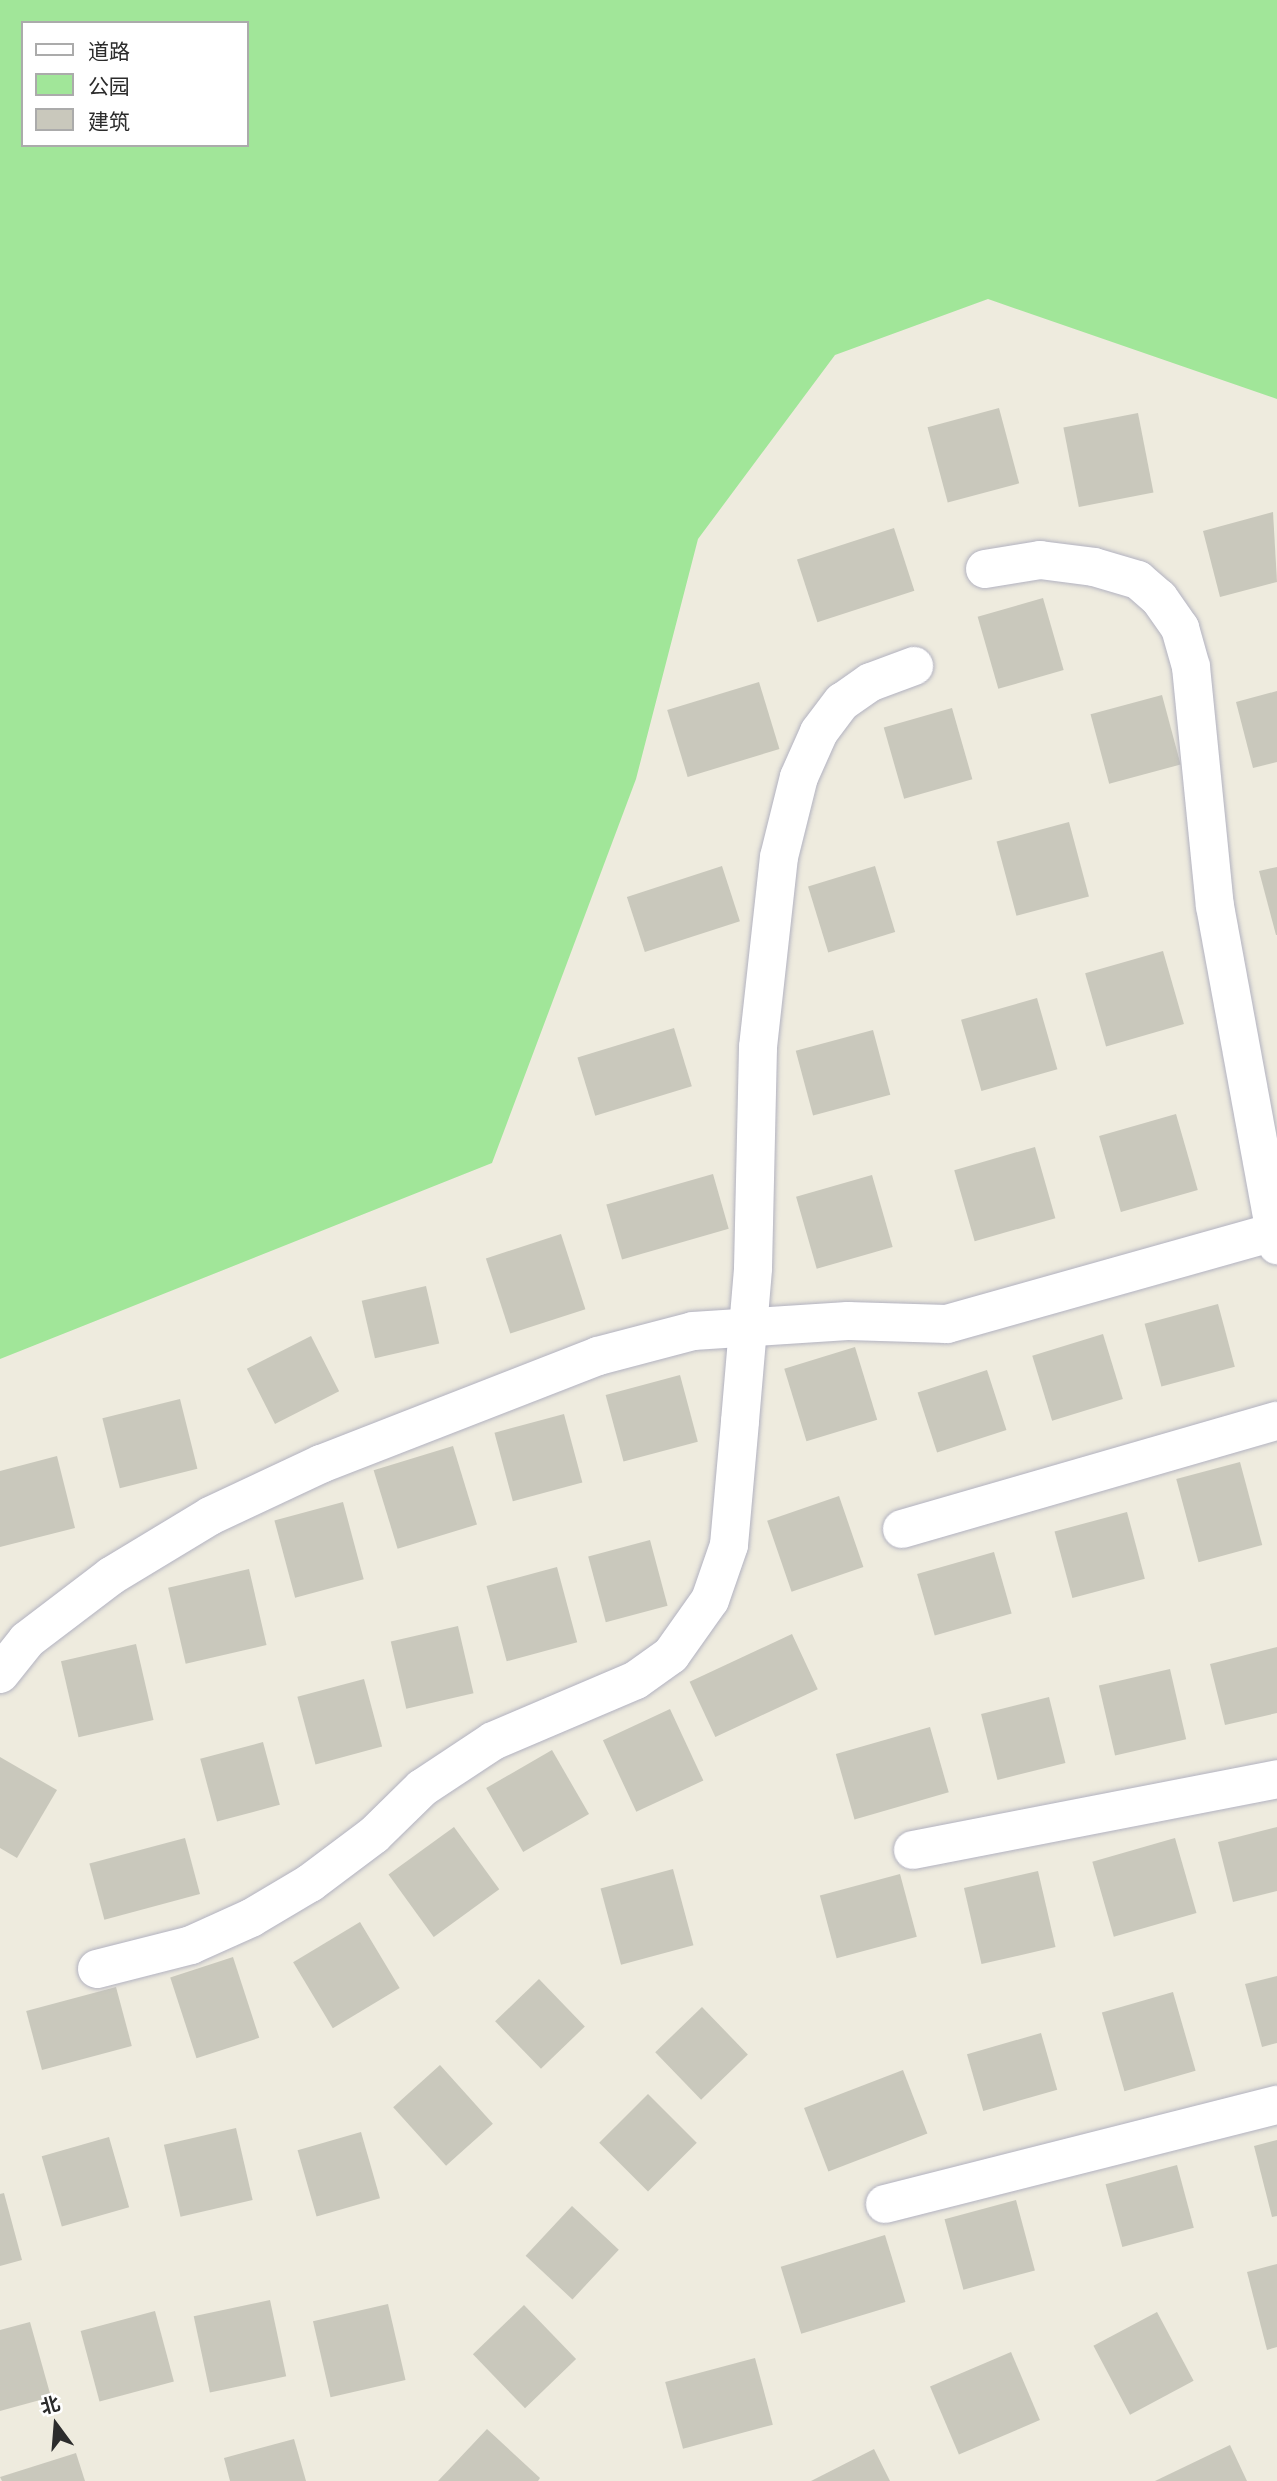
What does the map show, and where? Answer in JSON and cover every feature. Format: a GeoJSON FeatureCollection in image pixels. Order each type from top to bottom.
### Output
{"type":"FeatureCollection","features":[{"type":"Feature","properties":{"kind":"lane"},"geometry":{"type":"LineString","coordinates":[[0,1674],[27,1640],[111,1576],[210,1516],[321,1464],[598,1356],[693,1331],[848,1321],[947,1324],[1276,1238],[1271,1181],[1215,906],[1191,667],[1180,628],[1158,598],[1138,580],[1094,567],[1040,561],[985,569]]}},
{"type":"Feature","properties":{"kind":"lane"},"geometry":{"type":"LineString","coordinates":[[97,1969],[191,1945],[251,1918],[310,1883],[374,1835],[422,1788],[493,1741],[636,1680],[671,1655],[710,1600],[729,1545],[748,1328],[758,1047],[782,843],[799,777],[819,732],[842,702],[871,682],[914,666]]}},
{"type":"Feature","properties":{"kind":"lane"},"geometry":{"type":"LineString","coordinates":[[902,1529],[1277,1422]]}},
{"type":"Feature","properties":{"kind":"lane"},"geometry":{"type":"LineString","coordinates":[[914,1850],[1277,1779]]}},
{"type":"Feature","properties":{"kind":"lane"},"geometry":{"type":"LineString","coordinates":[[885,2204],[1277,2105]]}},
{"type":"Feature","properties":{"kind":"green space"},"geometry":{"type":"Polygon","coordinates":[[[0,0],[1277,0],[1277,399],[988,299],[835,355],[698,539],[636,779],[492,1163],[0,1359],[0,0]]]}},
{"type":"Feature","properties":{"kind":"building"},"geometry":{"type":"Polygon","coordinates":[[[999,408],[1019,483],[948,502],[928,427],[999,408]]]}},
{"type":"Feature","properties":{"kind":"building"},"geometry":{"type":"Polygon","coordinates":[[[1138,413],[1153,493],[1079,507],[1063,428],[1138,413]]]}},
{"type":"Feature","properties":{"kind":"building"},"geometry":{"type":"Polygon","coordinates":[[[1273,512],[1277,582],[1220,597],[1203,531],[1273,512]]]}},
{"type":"Feature","properties":{"kind":"building"},"geometry":{"type":"Polygon","coordinates":[[[894,528],[914,591],[817,622],[797,560],[894,528]]]}},
{"type":"Feature","properties":{"kind":"building"},"geometry":{"type":"Polygon","coordinates":[[[1043,598],[1064,670],[998,689],[978,617],[1043,598]]]}},
{"type":"Feature","properties":{"kind":"building"},"geometry":{"type":"Polygon","coordinates":[[[759,682],[779,749],[688,777],[667,710],[759,682]]]}},
{"type":"Feature","properties":{"kind":"building"},"geometry":{"type":"Polygon","coordinates":[[[1277,691],[1277,762],[1253,768],[1236,702],[1277,691]]]}},
{"type":"Feature","properties":{"kind":"building"},"geometry":{"type":"Polygon","coordinates":[[[1162,695],[1181,765],[1109,784],[1091,714],[1162,695]]]}},
{"type":"Feature","properties":{"kind":"building"},"geometry":{"type":"Polygon","coordinates":[[[952,708],[972,779],[904,799],[884,728],[952,708]]]}},
{"type":"Feature","properties":{"kind":"building"},"geometry":{"type":"Polygon","coordinates":[[[1069,822],[1089,896],[1016,916],[997,841],[1069,822]]]}},
{"type":"Feature","properties":{"kind":"building"},"geometry":{"type":"Polygon","coordinates":[[[722,866],[740,921],[645,952],[627,897],[722,866]]]}},
{"type":"Feature","properties":{"kind":"building"},"geometry":{"type":"Polygon","coordinates":[[[875,866],[895,932],[828,952],[808,886],[875,866]]]}},
{"type":"Feature","properties":{"kind":"building"},"geometry":{"type":"Polygon","coordinates":[[[1277,867],[1277,935],[1276,935],[1259,871],[1277,867]]]}},
{"type":"Feature","properties":{"kind":"building"},"geometry":{"type":"Polygon","coordinates":[[[1163,951],[1184,1024],[1106,1046],[1085,973],[1163,951]]]}},
{"type":"Feature","properties":{"kind":"building"},"geometry":{"type":"Polygon","coordinates":[[[1037,998],[1057,1069],[981,1091],[961,1020],[1037,998]]]}},
{"type":"Feature","properties":{"kind":"building"},"geometry":{"type":"Polygon","coordinates":[[[674,1028],[692,1086],[595,1116],[577,1058],[674,1028]]]}},
{"type":"Feature","properties":{"kind":"building"},"geometry":{"type":"Polygon","coordinates":[[[873,1030],[890,1095],[813,1115],[796,1051],[873,1030]]]}},
{"type":"Feature","properties":{"kind":"building"},"geometry":{"type":"Polygon","coordinates":[[[1176,1114],[1198,1190],[1121,1212],[1099,1136],[1176,1114]]]}},
{"type":"Feature","properties":{"kind":"building"},"geometry":{"type":"Polygon","coordinates":[[[1035,1147],[1055,1218],[975,1241],[954,1170],[1035,1147]]]}},
{"type":"Feature","properties":{"kind":"building"},"geometry":{"type":"Polygon","coordinates":[[[713,1174],[729,1229],[622,1259],[606,1205],[713,1174]]]}},
{"type":"Feature","properties":{"kind":"building"},"geometry":{"type":"Polygon","coordinates":[[[872,1175],[893,1247],[817,1269],[796,1197],[872,1175]]]}},
{"type":"Feature","properties":{"kind":"building"},"geometry":{"type":"Polygon","coordinates":[[[561,1234],[585,1309],[510,1334],[486,1258],[561,1234]]]}},
{"type":"Feature","properties":{"kind":"building"},"geometry":{"type":"Polygon","coordinates":[[[426,1286],[439,1343],[375,1358],[362,1301],[426,1286]]]}},
{"type":"Feature","properties":{"kind":"building"},"geometry":{"type":"Polygon","coordinates":[[[1218,1304],[1235,1367],[1161,1386],[1145,1324],[1218,1304]]]}},
{"type":"Feature","properties":{"kind":"building"},"geometry":{"type":"Polygon","coordinates":[[[1103,1334],[1123,1399],[1052,1421],[1032,1356],[1103,1334]]]}},
{"type":"Feature","properties":{"kind":"building"},"geometry":{"type":"Polygon","coordinates":[[[311,1336],[339,1391],[275,1424],[247,1369],[311,1336]]]}},
{"type":"Feature","properties":{"kind":"building"},"geometry":{"type":"Polygon","coordinates":[[[855,1347],[877,1420],[806,1441],[784,1369],[855,1347]]]}},
{"type":"Feature","properties":{"kind":"building"},"geometry":{"type":"Polygon","coordinates":[[[987,1370],[1006,1430],[937,1452],[918,1393],[987,1370]]]}},
{"type":"Feature","properties":{"kind":"building"},"geometry":{"type":"Polygon","coordinates":[[[680,1375],[698,1442],[623,1462],[606,1395],[680,1375]]]}},
{"type":"Feature","properties":{"kind":"building"},"geometry":{"type":"Polygon","coordinates":[[[180,1399],[197,1469],[120,1488],[102,1418],[180,1399]]]}},
{"type":"Feature","properties":{"kind":"building"},"geometry":{"type":"Polygon","coordinates":[[[564,1414],[582,1483],[513,1501],[494,1433],[564,1414]]]}},
{"type":"Feature","properties":{"kind":"building"},"geometry":{"type":"Polygon","coordinates":[[[453,1446],[477,1524],[398,1549],[374,1470],[453,1446]]]}},
{"type":"Feature","properties":{"kind":"building"},"geometry":{"type":"Polygon","coordinates":[[[57,1456],[75,1528],[0,1547],[0,1471],[57,1456]]]}},
{"type":"Feature","properties":{"kind":"building"},"geometry":{"type":"Polygon","coordinates":[[[1240,1462],[1262,1545],[1199,1562],[1176,1479],[1240,1462]]]}},
{"type":"Feature","properties":{"kind":"building"},"geometry":{"type":"Polygon","coordinates":[[[839,1496],[863,1567],[792,1592],[767,1521],[839,1496]]]}},
{"type":"Feature","properties":{"kind":"building"},"geometry":{"type":"Polygon","coordinates":[[[343,1502],[364,1579],[295,1598],[274,1520],[343,1502]]]}},
{"type":"Feature","properties":{"kind":"building"},"geometry":{"type":"Polygon","coordinates":[[[1127,1512],[1145,1579],[1072,1598],[1055,1531],[1127,1512]]]}},
{"type":"Feature","properties":{"kind":"building"},"geometry":{"type":"Polygon","coordinates":[[[650,1540],[668,1606],[606,1622],[588,1557],[650,1540]]]}},
{"type":"Feature","properties":{"kind":"building"},"geometry":{"type":"Polygon","coordinates":[[[994,1552],[1012,1614],[935,1636],[917,1574],[994,1552]]]}},
{"type":"Feature","properties":{"kind":"building"},"geometry":{"type":"Polygon","coordinates":[[[557,1567],[577,1642],[507,1661],[486,1586],[557,1567]]]}},
{"type":"Feature","properties":{"kind":"building"},"geometry":{"type":"Polygon","coordinates":[[[249,1569],[267,1645],[186,1664],[168,1588],[249,1569]]]}},
{"type":"Feature","properties":{"kind":"building"},"geometry":{"type":"Polygon","coordinates":[[[458,1626],[474,1693],[406,1709],[391,1642],[458,1626]]]}},
{"type":"Feature","properties":{"kind":"building"},"geometry":{"type":"Polygon","coordinates":[[[792,1634],[818,1689],[715,1737],[690,1682],[792,1634]]]}},
{"type":"Feature","properties":{"kind":"building"},"geometry":{"type":"Polygon","coordinates":[[[136,1644],[154,1720],[79,1737],[61,1661],[136,1644]]]}},
{"type":"Feature","properties":{"kind":"building"},"geometry":{"type":"Polygon","coordinates":[[[1277,1647],[1277,1713],[1225,1725],[1210,1664],[1277,1647]]]}},
{"type":"Feature","properties":{"kind":"building"},"geometry":{"type":"Polygon","coordinates":[[[1170,1669],[1186,1739],[1115,1756],[1099,1685],[1170,1669]]]}},
{"type":"Feature","properties":{"kind":"building"},"geometry":{"type":"Polygon","coordinates":[[[364,1679],[382,1747],[315,1764],[297,1697],[364,1679]]]}},
{"type":"Feature","properties":{"kind":"building"},"geometry":{"type":"Polygon","coordinates":[[[1049,1697],[1065,1763],[998,1780],[981,1714],[1049,1697]]]}},
{"type":"Feature","properties":{"kind":"building"},"geometry":{"type":"Polygon","coordinates":[[[670,1709],[703,1781],[636,1812],[603,1740],[670,1709]]]}},
{"type":"Feature","properties":{"kind":"building"},"geometry":{"type":"Polygon","coordinates":[[[930,1727],[949,1792],[855,1819],[836,1754],[930,1727]]]}},
{"type":"Feature","properties":{"kind":"building"},"geometry":{"type":"Polygon","coordinates":[[[263,1742],[280,1805],[217,1822],[200,1759],[263,1742]]]}},
{"type":"Feature","properties":{"kind":"building"},"geometry":{"type":"Polygon","coordinates":[[[552,1750],[589,1814],[523,1852],[486,1788],[552,1750]]]}},
{"type":"Feature","properties":{"kind":"building"},"geometry":{"type":"Polygon","coordinates":[[[0,1757],[57,1790],[17,1858],[0,1848],[0,1757]]]}},
{"type":"Feature","properties":{"kind":"building"},"geometry":{"type":"Polygon","coordinates":[[[454,1827],[499,1889],[434,1937],[388,1875],[454,1827]]]}},
{"type":"Feature","properties":{"kind":"building"},"geometry":{"type":"Polygon","coordinates":[[[1277,1827],[1277,1891],[1233,1902],[1218,1842],[1277,1827]]]}},
{"type":"Feature","properties":{"kind":"building"},"geometry":{"type":"Polygon","coordinates":[[[185,1838],[200,1894],[104,1920],[89,1864],[185,1838]]]}},
{"type":"Feature","properties":{"kind":"building"},"geometry":{"type":"Polygon","coordinates":[[[1175,1838],[1196,1913],[1114,1937],[1092,1862],[1175,1838]]]}},
{"type":"Feature","properties":{"kind":"building"},"geometry":{"type":"Polygon","coordinates":[[[673,1869],[693,1945],[621,1965],[601,1888],[673,1869]]]}},
{"type":"Feature","properties":{"kind":"building"},"geometry":{"type":"Polygon","coordinates":[[[1038,1871],[1056,1947],[981,1964],[964,1888],[1038,1871]]]}},
{"type":"Feature","properties":{"kind":"building"},"geometry":{"type":"Polygon","coordinates":[[[900,1874],[917,1937],[837,1958],[820,1895],[900,1874]]]}},
{"type":"Feature","properties":{"kind":"building"},"geometry":{"type":"Polygon","coordinates":[[[360,1922],[400,1988],[333,2028],[293,1962],[360,1922]]]}},
{"type":"Feature","properties":{"kind":"building"},"geometry":{"type":"Polygon","coordinates":[[[233,1957],[259,2038],[196,2058],[170,1977],[233,1957]]]}},
{"type":"Feature","properties":{"kind":"building"},"geometry":{"type":"Polygon","coordinates":[[[1277,1976],[1277,2043],[1262,2047],[1245,1984],[1277,1976]]]}},
{"type":"Feature","properties":{"kind":"building"},"geometry":{"type":"Polygon","coordinates":[[[539,1979],[585,2026],[541,2069],[495,2021],[539,1979]]]}},
{"type":"Feature","properties":{"kind":"building"},"geometry":{"type":"Polygon","coordinates":[[[116,1987],[132,2046],[42,2070],[26,2011],[116,1987]]]}},
{"type":"Feature","properties":{"kind":"building"},"geometry":{"type":"Polygon","coordinates":[[[1173,1992],[1196,2071],[1124,2091],[1102,2012],[1173,1992]]]}},
{"type":"Feature","properties":{"kind":"building"},"geometry":{"type":"Polygon","coordinates":[[[702,2007],[748,2054],[701,2100],[655,2052],[702,2007]]]}},
{"type":"Feature","properties":{"kind":"building"},"geometry":{"type":"Polygon","coordinates":[[[1041,2033],[1057,2090],[983,2111],[967,2054],[1041,2033]]]}},
{"type":"Feature","properties":{"kind":"building"},"geometry":{"type":"Polygon","coordinates":[[[440,2065],[493,2124],[446,2166],[393,2107],[440,2065]]]}},
{"type":"Feature","properties":{"kind":"building"},"geometry":{"type":"Polygon","coordinates":[[[903,2070],[927,2133],[828,2171],[804,2108],[903,2070]]]}},
{"type":"Feature","properties":{"kind":"building"},"geometry":{"type":"Polygon","coordinates":[[[648,2094],[697,2143],[648,2192],[599,2143],[648,2094]]]}},
{"type":"Feature","properties":{"kind":"building"},"geometry":{"type":"Polygon","coordinates":[[[236,2128],[253,2200],[181,2217],[164,2145],[236,2128]]]}},
{"type":"Feature","properties":{"kind":"building"},"geometry":{"type":"Polygon","coordinates":[[[361,2132],[380,2198],[317,2217],[298,2150],[361,2132]]]}},
{"type":"Feature","properties":{"kind":"building"},"geometry":{"type":"Polygon","coordinates":[[[109,2137],[129,2207],[62,2226],[42,2156],[109,2137]]]}},
{"type":"Feature","properties":{"kind":"building"},"geometry":{"type":"Polygon","coordinates":[[[1277,2140],[1277,2216],[1272,2217],[1254,2146],[1277,2140]]]}},
{"type":"Feature","properties":{"kind":"building"},"geometry":{"type":"Polygon","coordinates":[[[1177,2165],[1194,2228],[1122,2247],[1106,2184],[1177,2165]]]}},
{"type":"Feature","properties":{"kind":"building"},"geometry":{"type":"Polygon","coordinates":[[[4,2193],[22,2260],[0,2266],[0,2194],[4,2193]]]}},
{"type":"Feature","properties":{"kind":"building"},"geometry":{"type":"Polygon","coordinates":[[[1016,2200],[1035,2271],[963,2290],[945,2219],[1016,2200]]]}},
{"type":"Feature","properties":{"kind":"building"},"geometry":{"type":"Polygon","coordinates":[[[572,2206],[619,2250],[572,2299],[526,2256],[572,2206]]]}},
{"type":"Feature","properties":{"kind":"building"},"geometry":{"type":"Polygon","coordinates":[[[885,2235],[905,2302],[801,2334],[781,2267],[885,2235]]]}},
{"type":"Feature","properties":{"kind":"building"},"geometry":{"type":"Polygon","coordinates":[[[1277,2264],[1277,2347],[1267,2350],[1247,2272],[1277,2264]]]}},
{"type":"Feature","properties":{"kind":"building"},"geometry":{"type":"Polygon","coordinates":[[[270,2300],[286,2376],[210,2393],[194,2316],[270,2300]]]}},
{"type":"Feature","properties":{"kind":"building"},"geometry":{"type":"Polygon","coordinates":[[[388,2304],[406,2380],[331,2397],[313,2321],[388,2304]]]}},
{"type":"Feature","properties":{"kind":"building"},"geometry":{"type":"Polygon","coordinates":[[[524,2305],[576,2359],[525,2408],[473,2354],[524,2305]]]}},
{"type":"Feature","properties":{"kind":"building"},"geometry":{"type":"Polygon","coordinates":[[[155,2311],[174,2382],[100,2401],[81,2331],[155,2311]]]}},
{"type":"Feature","properties":{"kind":"building"},"geometry":{"type":"Polygon","coordinates":[[[1157,2312],[1194,2381],[1130,2415],[1093,2346],[1157,2312]]]}},
{"type":"Feature","properties":{"kind":"building"},"geometry":{"type":"Polygon","coordinates":[[[30,2322],[51,2397],[0,2411],[0,2330],[30,2322]]]}},
{"type":"Feature","properties":{"kind":"building"},"geometry":{"type":"Polygon","coordinates":[[[1011,2352],[1040,2420],[959,2455],[930,2386],[1011,2352]]]}},
{"type":"Feature","properties":{"kind":"building"},"geometry":{"type":"Polygon","coordinates":[[[755,2358],[773,2425],[683,2449],[665,2382],[755,2358]]]}},
{"type":"Feature","properties":{"kind":"building"},"geometry":{"type":"Polygon","coordinates":[[[487,2429],[540,2478],[538,2481],[438,2481],[487,2429]]]}},
{"type":"Feature","properties":{"kind":"building"},"geometry":{"type":"Polygon","coordinates":[[[294,2439],[306,2481],[230,2481],[224,2458],[294,2439]]]}},
{"type":"Feature","properties":{"kind":"building"},"geometry":{"type":"Polygon","coordinates":[[[1230,2445],[1247,2481],[1155,2481],[1230,2445]]]}},
{"type":"Feature","properties":{"kind":"building"},"geometry":{"type":"Polygon","coordinates":[[[874,2449],[890,2481],[811,2481],[874,2449]]]}},
{"type":"Feature","properties":{"kind":"building"},"geometry":{"type":"Polygon","coordinates":[[[76,2453],[85,2481],[2,2481],[0,2477],[76,2453]]]}}]}
